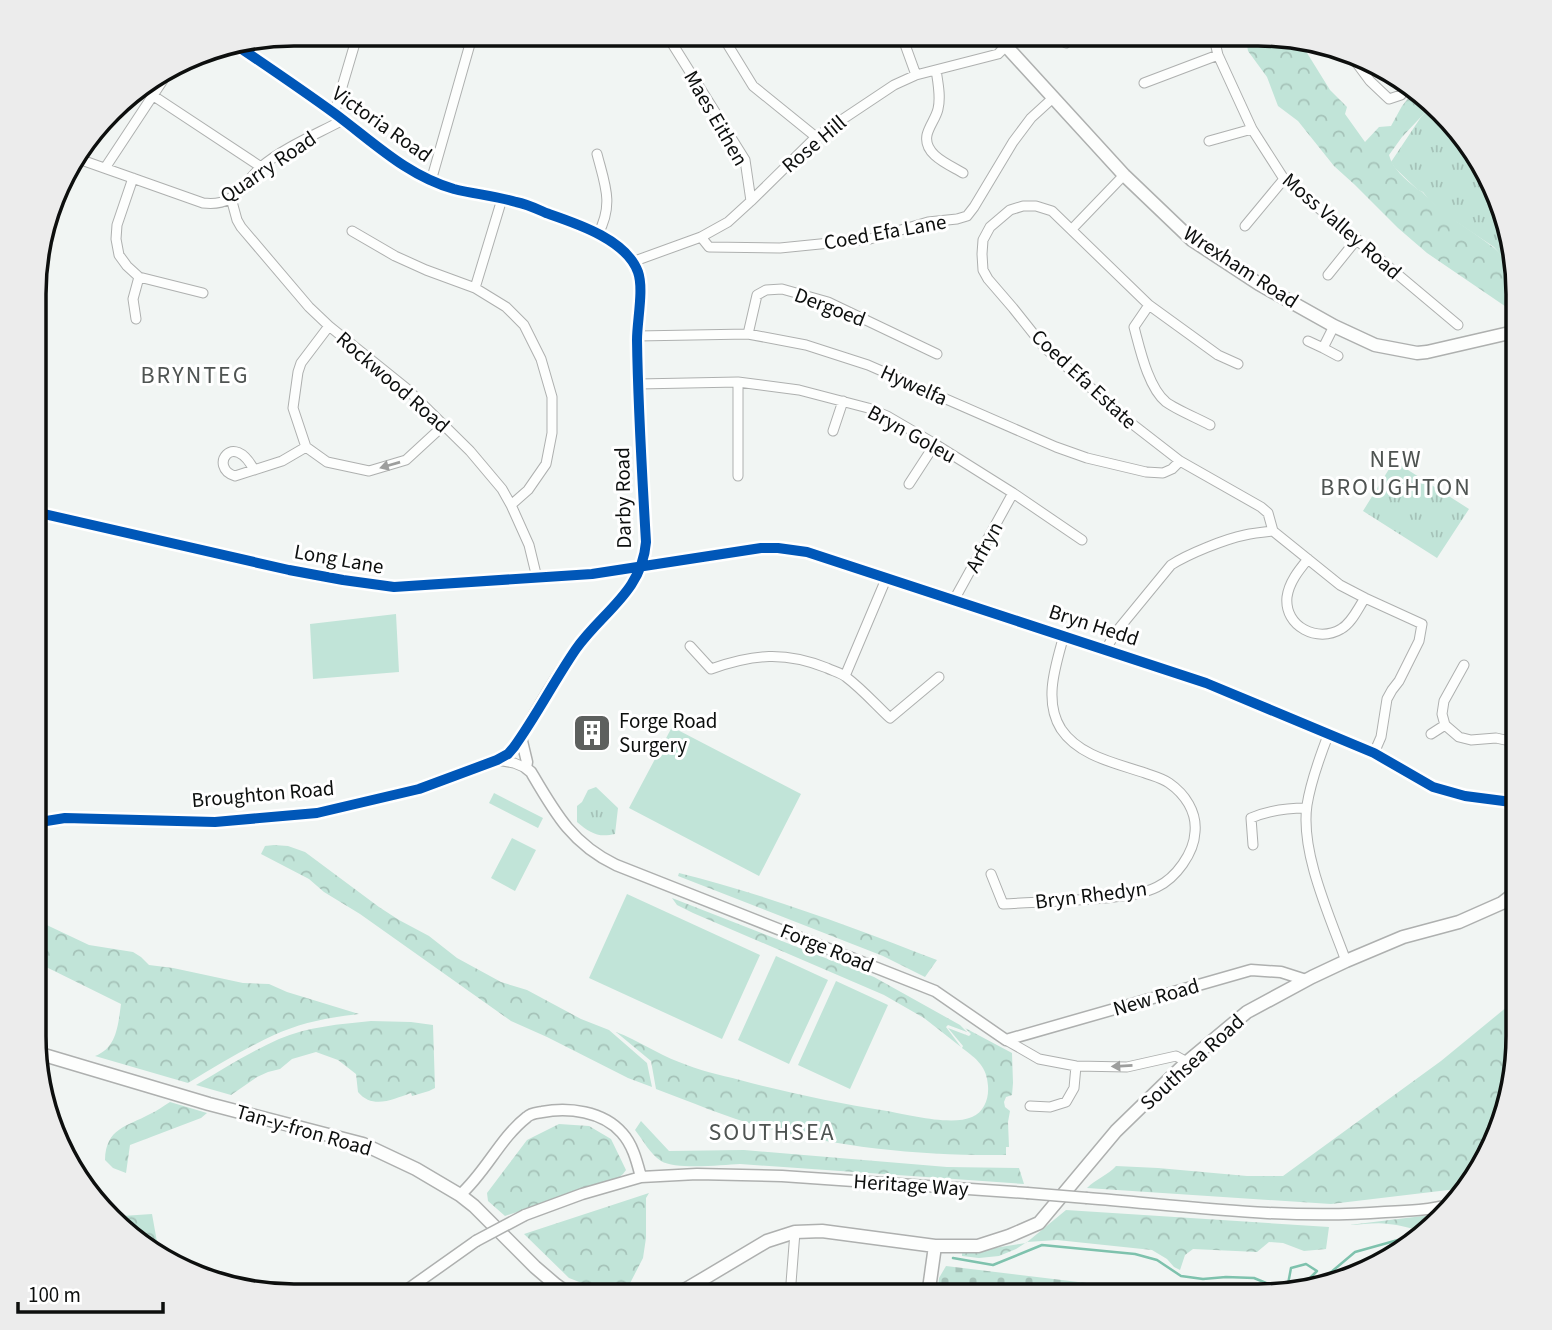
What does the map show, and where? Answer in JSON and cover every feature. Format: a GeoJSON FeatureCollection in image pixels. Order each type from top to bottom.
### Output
{"type":"FeatureCollection","features":[{"type":"Feature","properties":{"kind":"main road","name":"Wrexham Road"},"geometry":{"type":"LineString","coordinates":[[1006,46],[1124,175],[1192,240],[1259,284],[1334,326],[1375,345],[1417,353],[1506,334]]}},
{"type":"Feature","properties":{"kind":"main road","name":"Southsea Road"},"geometry":{"type":"LineString","coordinates":[[935,1246],[978,1246],[1039,1223],[1116,1131],[1188,1062],[1247,1012],[1346,961],[1403,937],[1459,922],[1506,900]]}},
{"type":"Feature","properties":{"kind":"main road","name":"Tan-y-fron Road"},"geometry":{"type":"LineString","coordinates":[[46,1056],[209,1104],[363,1144],[416,1169],[460,1195],[555,1284]]}},
{"type":"Feature","properties":{"kind":"main road"},"geometry":{"type":"LineString","coordinates":[[695,1284],[767,1241],[795,1232],[822,1231],[935,1246],[930,1284]]}},
{"type":"Feature","properties":{"kind":"street"},"geometry":{"type":"LineString","coordinates":[[338,117],[355,46]]}},
{"type":"Feature","properties":{"kind":"street"},"geometry":{"type":"LineString","coordinates":[[431,181],[469,46]]}},
{"type":"Feature","properties":{"kind":"street","name":"Maes Eithen"},"geometry":{"type":"LineString","coordinates":[[675,46],[745,160],[751,201]]}},
{"type":"Feature","properties":{"kind":"street"},"geometry":{"type":"LineString","coordinates":[[729,46],[753,86],[816,137]]}},
{"type":"Feature","properties":{"kind":"street"},"geometry":{"type":"LineString","coordinates":[[905,46],[916,75]]}},
{"type":"Feature","properties":{"kind":"street","name":"Rose Hill"},"geometry":{"type":"LineString","coordinates":[[632,262],[701,237],[728,222],[816,137],[894,85],[916,75],[998,54],[1006,46]]}},
{"type":"Feature","properties":{"kind":"street","name":"Moss Valley Road"},"geometry":{"type":"LineString","coordinates":[[1216,46],[1252,129],[1284,179],[1458,325]]}},
{"type":"Feature","properties":{"kind":"street","name":"Victoria Road"},"geometry":{"type":"LineString","coordinates":[[243,50],[390,157],[431,181],[454,189],[517,202],[581,225],[622,250],[632,262]]}},
{"type":"Feature","properties":{"kind":"street"},"geometry":{"type":"LineString","coordinates":[[1144,83],[1218,55]]}},
{"type":"Feature","properties":{"kind":"street"},"geometry":{"type":"LineString","coordinates":[[1359,67],[1389,99],[1403,92]]}},
{"type":"Feature","properties":{"kind":"street"},"geometry":{"type":"LineString","coordinates":[[936,70],[940,96],[938,110],[926,137],[928,145],[934,155],[964,173]]}},
{"type":"Feature","properties":{"kind":"street"},"geometry":{"type":"LineString","coordinates":[[105,169],[160,85]]}},
{"type":"Feature","properties":{"kind":"street"},"geometry":{"type":"LineString","coordinates":[[149,92],[261,167]]}},
{"type":"Feature","properties":{"kind":"street","name":"Coed Efa Lane"},"geometry":{"type":"LineString","coordinates":[[701,237],[709,247],[780,248],[870,239],[928,222],[967,216],[1013,142],[1031,118],[1054,97]]}},
{"type":"Feature","properties":{"kind":"street","name":"Quarry Road"},"geometry":{"type":"LineString","coordinates":[[84,162],[203,203],[220,203],[231,198],[261,167],[338,117]]}},
{"type":"Feature","properties":{"kind":"street"},"geometry":{"type":"LineString","coordinates":[[1209,141],[1252,129]]}},
{"type":"Feature","properties":{"kind":"street"},"geometry":{"type":"LineString","coordinates":[[597,154],[608,199],[606,220],[598,234]]}},
{"type":"Feature","properties":{"kind":"street"},"geometry":{"type":"LineString","coordinates":[[1072,229],[1124,175]]}},
{"type":"Feature","properties":{"kind":"street"},"geometry":{"type":"LineString","coordinates":[[133,178],[117,225],[116,239],[120,255],[139,277],[203,293]]}},
{"type":"Feature","properties":{"kind":"street"},"geometry":{"type":"LineString","coordinates":[[1245,226],[1284,179]]}},
{"type":"Feature","properties":{"kind":"street","name":"Rockwood Road"},"geometry":{"type":"LineString","coordinates":[[231,198],[241,227],[296,293],[329,326],[406,388],[470,451],[502,489],[529,545],[537,578]]}},
{"type":"Feature","properties":{"kind":"street"},"geometry":{"type":"LineString","coordinates":[[475,288],[502,199]]}},
{"type":"Feature","properties":{"kind":"street","name":"Coed Efa Estate"},"geometry":{"type":"LineString","coordinates":[[1238,364],[1218,355],[1149,305],[1052,211],[1036,206],[1023,206],[1010,210],[990,227],[982,254],[988,279],[1044,347],[1131,423],[1180,461],[1261,506],[1268,513],[1273,531],[1340,584],[1422,624],[1419,640],[1387,699],[1381,737],[1374,753]]}},
{"type":"Feature","properties":{"kind":"street"},"geometry":{"type":"LineString","coordinates":[[352,231],[395,256],[475,288],[506,307],[524,326],[541,359],[552,397],[552,433],[546,464],[528,489],[511,505]]}},
{"type":"Feature","properties":{"kind":"street"},"geometry":{"type":"LineString","coordinates":[[1328,275],[1357,239]]}},
{"type":"Feature","properties":{"kind":"street","name":"Darby Road"},"geometry":{"type":"LineString","coordinates":[[521,737],[579,645],[628,589],[642,566],[646,542],[638,384],[640,283],[632,262]]}},
{"type":"Feature","properties":{"kind":"street"},"geometry":{"type":"LineString","coordinates":[[136,319],[133,299],[139,277]]}},
{"type":"Feature","properties":{"kind":"street","name":"Dergoed"},"geometry":{"type":"LineString","coordinates":[[748,334],[757,295],[766,290],[782,289],[828,302],[937,354]]}},
{"type":"Feature","properties":{"kind":"street"},"geometry":{"type":"LineString","coordinates":[[1149,305],[1134,327],[1144,365],[1152,381],[1166,402],[1210,425]]}},
{"type":"Feature","properties":{"kind":"street"},"geometry":{"type":"LineString","coordinates":[[329,326],[301,363],[298,372],[293,408],[306,447],[327,462],[369,471],[406,460],[444,425]]}},
{"type":"Feature","properties":{"kind":"street"},"geometry":{"type":"LineString","coordinates":[[1323,348],[1334,326]]}},
{"type":"Feature","properties":{"kind":"street","name":"Hywelfa"},"geometry":{"type":"LineString","coordinates":[[637,336],[748,334],[806,345],[868,365],[1087,458],[1146,472],[1163,472],[1172,469],[1180,461]]}},
{"type":"Feature","properties":{"kind":"street"},"geometry":{"type":"LineString","coordinates":[[1308,341],[1338,355]]}},
{"type":"Feature","properties":{"kind":"street"},"geometry":{"type":"LineString","coordinates":[[738,383],[738,476]]}},
{"type":"Feature","properties":{"kind":"street","name":"Bryn Goleu"},"geometry":{"type":"LineString","coordinates":[[638,384],[738,383],[799,390],[868,408],[935,444],[1082,540]]}},
{"type":"Feature","properties":{"kind":"street"},"geometry":{"type":"LineString","coordinates":[[833,431],[843,401]]}},
{"type":"Feature","properties":{"kind":"street"},"geometry":{"type":"LineString","coordinates":[[909,484],[935,444]]}},
{"type":"Feature","properties":{"kind":"street"},"geometry":{"type":"LineString","coordinates":[[254,470],[282,461],[306,447]]}},
{"type":"Feature","properties":{"kind":"street","name":"Arfryn"},"geometry":{"type":"LineString","coordinates":[[954,600],[1013,493]]}},
{"type":"Feature","properties":{"kind":"street","name":"Long Lane"},"geometry":{"type":"LineString","coordinates":[[46,515],[289,570],[394,587],[592,574],[642,566]]}},
{"type":"Feature","properties":{"kind":"street"},"geometry":{"type":"LineString","coordinates":[[1106,649],[1116,632],[1171,565],[1247,534],[1273,531]]}},
{"type":"Feature","properties":{"kind":"street","name":"Bryn Hedd"},"geometry":{"type":"LineString","coordinates":[[642,566],[761,548],[807,552],[1206,683],[1374,753],[1433,787],[1465,796],[1506,801]]}},
{"type":"Feature","properties":{"kind":"street"},"geometry":{"type":"LineString","coordinates":[[1308,559],[1290,586],[1287,598],[1292,618],[1304,630],[1322,635],[1344,628],[1365,598]]}},
{"type":"Feature","properties":{"kind":"street"},"geometry":{"type":"LineString","coordinates":[[845,676],[886,579]]}},
{"type":"Feature","properties":{"kind":"street","name":"Bryn Rhedyn"},"geometry":{"type":"LineString","coordinates":[[991,874],[1003,904],[1074,901],[1127,895],[1160,886],[1184,864],[1194,842],[1196,825],[1190,806],[1180,791],[1166,780],[1091,754],[1069,739],[1059,726],[1052,687],[1064,635]]}},
{"type":"Feature","properties":{"kind":"street"},"geometry":{"type":"LineString","coordinates":[[690,646],[711,669],[749,657],[786,656],[813,662],[845,676],[890,718],[939,677]]}},
{"type":"Feature","properties":{"kind":"street"},"geometry":{"type":"LineString","coordinates":[[1464,665],[1444,701],[1442,714],[1445,725],[1460,737],[1471,740],[1496,738],[1506,740]]}},
{"type":"Feature","properties":{"kind":"street"},"geometry":{"type":"LineString","coordinates":[[1431,734],[1445,725]]}},
{"type":"Feature","properties":{"kind":"street"},"geometry":{"type":"LineString","coordinates":[[1329,733],[1312,781],[1306,808],[1307,832],[1311,862],[1346,961]]}},
{"type":"Feature","properties":{"kind":"street","name":"Broughton Road"},"geometry":{"type":"LineString","coordinates":[[46,821],[65,818],[215,822],[317,813],[419,789],[497,760],[508,754],[521,737]]}},
{"type":"Feature","properties":{"kind":"street","name":"Forge Road"},"geometry":{"type":"LineString","coordinates":[[521,737],[526,768],[554,810],[572,835],[603,859],[935,991],[1006,1040],[1039,1059],[1076,1066],[1127,1067],[1175,1056],[1188,1062]]}},
{"type":"Feature","properties":{"kind":"street"},"geometry":{"type":"LineString","coordinates":[[497,760],[514,762],[526,768]]}},
{"type":"Feature","properties":{"kind":"street"},"geometry":{"type":"LineString","coordinates":[[1253,845],[1251,818],[1269,810],[1306,808]]}},
{"type":"Feature","properties":{"kind":"street","name":"New Road"},"geometry":{"type":"LineString","coordinates":[[1006,1040],[1251,970],[1280,972],[1306,981]]}},
{"type":"Feature","properties":{"kind":"street"},"geometry":{"type":"LineString","coordinates":[[1030,1106],[1050,1107],[1066,1102],[1074,1088],[1076,1066]]}},
{"type":"Feature","properties":{"kind":"street"},"geometry":{"type":"LineString","coordinates":[[460,1195],[471,1186],[503,1142],[529,1115],[560,1109],[582,1111],[603,1119],[621,1131],[635,1155],[641,1177]]}},
{"type":"Feature","properties":{"kind":"street","name":"Heritage Way"},"geometry":{"type":"LineString","coordinates":[[415,1284],[475,1241],[525,1215],[582,1194],[641,1177],[697,1174],[768,1175],[1295,1214],[1365,1214],[1437,1209]]}},
{"type":"Feature","properties":{"kind":"street"},"geometry":{"type":"LineString","coordinates":[[791,1284],[795,1232]]}},
{"type":"Feature","properties":{"kind":"green space"},"geometry":{"type":"Polygon","coordinates":[[[1247,46],[1305,50],[1330,90],[1347,107],[1345,114],[1365,142],[1379,127],[1391,126],[1410,97],[1426,111],[1402,137],[1389,155],[1391,160],[1404,177],[1440,209],[1503,257],[1506,307],[1427,253],[1334,166],[1298,121],[1278,106],[1267,77],[1247,46]]]}},
{"type":"Feature","properties":{"kind":"green space"},"geometry":{"type":"Polygon","coordinates":[[[1426,111],[1434,118],[1455,142],[1473,169],[1488,198],[1504,258],[1494,247],[1446,215],[1391,162],[1426,111]]]}},
{"type":"Feature","properties":{"kind":"green space"},"geometry":{"type":"Polygon","coordinates":[[[1394,461],[1469,509],[1437,558],[1363,511],[1394,461]]]}},
{"type":"Feature","properties":{"kind":"green space"},"geometry":{"type":"Polygon","coordinates":[[[396,614],[399,672],[313,679],[310,624],[396,614]]]}},
{"type":"Feature","properties":{"kind":"green space"},"geometry":{"type":"Polygon","coordinates":[[[672,727],[801,794],[759,876],[629,808],[672,727]]]}},
{"type":"Feature","properties":{"kind":"green space"},"geometry":{"type":"Polygon","coordinates":[[[596,787],[618,808],[615,834],[594,834],[577,822],[577,806],[588,790],[596,787]]]}},
{"type":"Feature","properties":{"kind":"green space"},"geometry":{"type":"Polygon","coordinates":[[[494,793],[543,818],[538,828],[489,803],[494,793]]]}},
{"type":"Feature","properties":{"kind":"green space"},"geometry":{"type":"Polygon","coordinates":[[[512,838],[536,850],[515,891],[491,878],[512,838]]]}},
{"type":"Feature","properties":{"kind":"green space"},"geometry":{"type":"Polygon","coordinates":[[[265,846],[288,846],[305,852],[379,907],[429,936],[457,958],[501,982],[527,990],[581,1019],[609,1030],[647,1063],[652,1087],[511,1021],[309,879],[261,854],[265,846]]]}},
{"type":"Feature","properties":{"kind":"green space"},"geometry":{"type":"Polygon","coordinates":[[[679,873],[777,901],[937,960],[925,977],[883,956],[678,876],[679,873]]]}},
{"type":"Feature","properties":{"kind":"green space"},"geometry":{"type":"Polygon","coordinates":[[[627,894],[760,955],[722,1039],[589,978],[627,894]]]}},
{"type":"Feature","properties":{"kind":"green space"},"geometry":{"type":"Polygon","coordinates":[[[672,898],[874,977],[960,1025],[967,1032],[948,1025],[946,1027],[961,1047],[924,1018],[884,995],[693,913],[677,905],[672,898]]]}},
{"type":"Feature","properties":{"kind":"green space"},"geometry":{"type":"Polygon","coordinates":[[[46,925],[89,945],[133,952],[149,965],[243,983],[269,984],[359,1014],[315,1021],[284,1031],[188,1083],[95,1056],[112,1042],[121,1004],[46,967],[46,925]]]}},
{"type":"Feature","properties":{"kind":"green space"},"geometry":{"type":"Polygon","coordinates":[[[776,956],[828,980],[789,1064],[738,1040],[776,956]]]}},
{"type":"Feature","properties":{"kind":"green space"},"geometry":{"type":"Polygon","coordinates":[[[836,981],[888,1005],[850,1089],[798,1065],[836,981]]]}},
{"type":"Feature","properties":{"kind":"green space"},"geometry":{"type":"Polygon","coordinates":[[[1506,1008],[1506,1053],[1498,1101],[1488,1132],[1454,1189],[1331,1204],[1087,1188],[1116,1166],[1247,1176],[1283,1176],[1441,1061],[1506,1008]]]}},
{"type":"Feature","properties":{"kind":"green space"},"geometry":{"type":"Polygon","coordinates":[[[371,1021],[433,1025],[435,1088],[383,1102],[370,1101],[358,1092],[356,1074],[338,1060],[316,1052],[292,1059],[280,1069],[257,1077],[231,1095],[196,1085],[279,1039],[324,1027],[371,1021]]]}},
{"type":"Feature","properties":{"kind":"green space"},"geometry":{"type":"Polygon","coordinates":[[[948,1028],[969,1036],[971,1034],[965,1028],[1012,1053],[1012,1095],[1006,1097],[1004,1102],[1010,1111],[1009,1147],[1006,1147],[1006,1155],[883,1149],[822,1140],[749,1123],[656,1089],[651,1061],[616,1032],[686,1065],[758,1085],[918,1117],[964,1119],[976,1115],[983,1108],[988,1096],[987,1079],[980,1064],[962,1048],[948,1028]]]}},
{"type":"Feature","properties":{"kind":"green space"},"geometry":{"type":"Polygon","coordinates":[[[170,1102],[207,1113],[201,1118],[130,1145],[126,1173],[113,1168],[105,1160],[106,1149],[113,1135],[170,1102]]]}},
{"type":"Feature","properties":{"kind":"green space"},"geometry":{"type":"Polygon","coordinates":[[[641,1121],[669,1151],[744,1150],[947,1167],[1019,1168],[1024,1184],[740,1164],[668,1164],[650,1151],[635,1130],[641,1121]]]}},
{"type":"Feature","properties":{"kind":"green space"},"geometry":{"type":"Polygon","coordinates":[[[559,1124],[589,1126],[611,1139],[626,1170],[617,1179],[505,1216],[488,1201],[487,1193],[527,1140],[559,1124]]]}},
{"type":"Feature","properties":{"kind":"green space"},"geometry":{"type":"Polygon","coordinates":[[[649,1193],[646,1198],[643,1258],[630,1284],[584,1284],[569,1278],[524,1234],[649,1193]]]}},
{"type":"Feature","properties":{"kind":"green space"},"geometry":{"type":"Polygon","coordinates":[[[1066,1210],[1329,1227],[1326,1249],[1304,1251],[1283,1243],[1269,1242],[1257,1252],[1193,1249],[1185,1255],[1180,1270],[1152,1250],[1057,1240],[1027,1242],[1066,1210]]]}},
{"type":"Feature","properties":{"kind":"green space"},"geometry":{"type":"Polygon","coordinates":[[[152,1214],[157,1244],[142,1233],[122,1216],[152,1214]]]}},
{"type":"Feature","properties":{"kind":"green space"},"geometry":{"type":"Polygon","coordinates":[[[1431,1215],[1415,1229],[1383,1223],[1349,1225],[1431,1215]]]}},
{"type":"Feature","properties":{"kind":"green space"},"geometry":{"type":"Polygon","coordinates":[[[1025,1243],[999,1256],[962,1256],[962,1253],[1025,1243]]]}},
{"type":"Feature","properties":{"kind":"green space"},"geometry":{"type":"Polygon","coordinates":[[[946,1266],[1095,1284],[938,1284],[946,1266]]]}},
{"type":"Feature","properties":{"kind":"waterway"},"geometry":{"type":"LineString","coordinates":[[1330,1274],[1355,1252],[1400,1240]]}},
{"type":"Feature","properties":{"kind":"waterway"},"geometry":{"type":"LineString","coordinates":[[953,1258],[993,1265],[1042,1245],[1135,1254],[1157,1260],[1181,1276],[1203,1279],[1254,1278],[1266,1284]]}},
{"type":"Feature","properties":{"kind":"waterway"},"geometry":{"type":"LineString","coordinates":[[1288,1282],[1291,1268],[1306,1264],[1317,1271],[1308,1280]]}},
{"type":"Feature","properties":{"kind":"cycle path"},"geometry":{"type":"LineString","coordinates":[[46,821],[65,818],[215,822],[317,813],[419,789],[497,760],[514,747],[576,649],[629,588],[643,559],[646,542],[637,340],[640,279],[632,260],[611,241],[571,222],[524,204],[454,189],[421,176],[244,50]]}},
{"type":"Feature","properties":{"kind":"cycle path"},"geometry":{"type":"LineString","coordinates":[[46,515],[289,570],[394,587],[592,574],[761,548],[807,552],[1206,683],[1374,753],[1433,787],[1465,796],[1506,801]]}},
{"type":"Feature","properties":{"kind":"place","name":"Forge Road Surgery"},"geometry":{"type":"Point","coordinates":[592,733]}},
{"type":"Feature","properties":{"kind":"district","name":"BRYNTEG"},"geometry":{"type":"Point","coordinates":[195,375]}},
{"type":"Feature","properties":{"kind":"district","name":"NEW BROUGHTON"},"geometry":{"type":"Point","coordinates":[1396,473]}},
{"type":"Feature","properties":{"kind":"district","name":"SOUTHSEA"},"geometry":{"type":"Point","coordinates":[772,1132]}}]}
